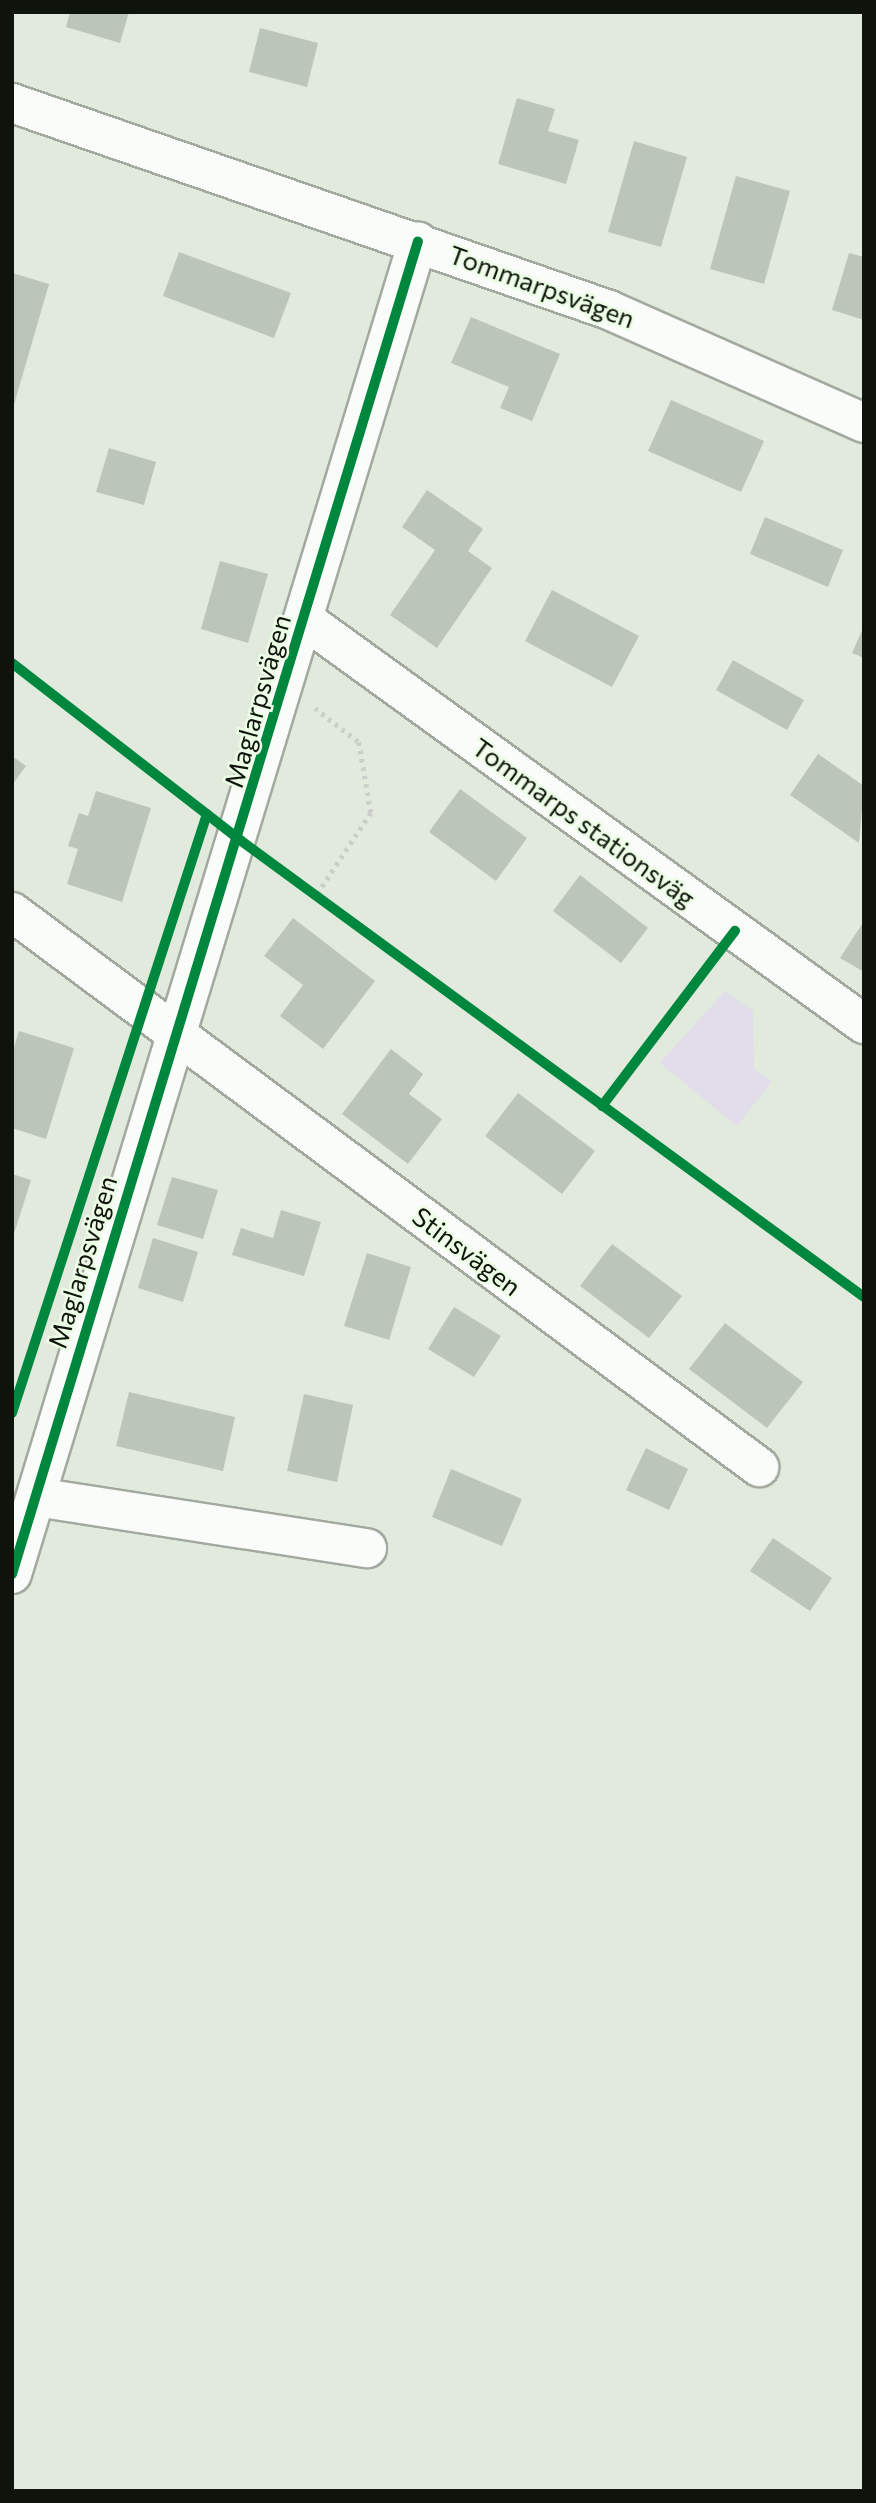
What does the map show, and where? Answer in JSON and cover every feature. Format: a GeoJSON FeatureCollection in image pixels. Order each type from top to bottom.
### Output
{"type":"FeatureCollection","features":[{"type":"Feature","properties":{"kind":"street","name":"Tommarpsvägen"},"geometry":{"type":"LineString","coordinates":[[12,103],[418,241],[609,310],[864,423]]}},
{"type":"Feature","properties":{"kind":"street","name":"Maglarpsvägen"},"geometry":{"type":"LineString","coordinates":[[12,1574],[175,1034],[285,688],[418,241]]}},
{"type":"Feature","properties":{"kind":"street","name":"Tommarps stationsväg"},"geometry":{"type":"LineString","coordinates":[[305,620],[864,1024]]}},
{"type":"Feature","properties":{"kind":"street","name":"Stinsvägen"},"geometry":{"type":"LineString","coordinates":[[12,912],[759,1467]]}},
{"type":"Feature","properties":{"kind":"street"},"geometry":{"type":"LineString","coordinates":[[36,1497],[367,1548]]}},
{"type":"Feature","properties":{"kind":"path"},"geometry":{"type":"LineString","coordinates":[[285,688],[352,731],[371,813],[316,896]]}},
{"type":"Feature","properties":{"kind":"path"},"geometry":{"type":"LineString","coordinates":[[305,888],[327,904]]}},
{"type":"Feature","properties":{"kind":"shaded area"},"geometry":{"type":"Polygon","coordinates":[[[725,991],[753,1011],[754,1069],[772,1081],[737,1126],[660,1063],[725,991]]]}},
{"type":"Feature","properties":{"kind":"building"},"geometry":{"type":"Polygon","coordinates":[[[70,12],[129,12],[120,43],[66,27],[70,12]]]}},
{"type":"Feature","properties":{"kind":"building"},"geometry":{"type":"Polygon","coordinates":[[[260,28],[318,43],[307,87],[249,72],[260,28]]]}},
{"type":"Feature","properties":{"kind":"building"},"geometry":{"type":"Polygon","coordinates":[[[517,98],[555,109],[548,131],[579,140],[566,184],[498,164],[517,98]]]}},
{"type":"Feature","properties":{"kind":"building"},"geometry":{"type":"Polygon","coordinates":[[[634,141],[687,157],[661,247],[608,232],[634,141]]]}},
{"type":"Feature","properties":{"kind":"building"},"geometry":{"type":"Polygon","coordinates":[[[736,176],[790,191],[764,284],[710,269],[736,176]]]}},
{"type":"Feature","properties":{"kind":"building"},"geometry":{"type":"Polygon","coordinates":[[[179,252],[291,293],[274,338],[163,296],[179,252]]]}},
{"type":"Feature","properties":{"kind":"building"},"geometry":{"type":"Polygon","coordinates":[[[849,253],[864,257],[864,320],[832,310],[849,253]]]}},
{"type":"Feature","properties":{"kind":"building"},"geometry":{"type":"Polygon","coordinates":[[[12,273],[49,284],[13,408],[12,408],[12,273]]]}},
{"type":"Feature","properties":{"kind":"building"},"geometry":{"type":"Polygon","coordinates":[[[471,317],[560,354],[532,421],[500,408],[509,387],[451,363],[471,317]]]}},
{"type":"Feature","properties":{"kind":"building"},"geometry":{"type":"Polygon","coordinates":[[[671,400],[764,441],[741,492],[648,451],[671,400]]]}},
{"type":"Feature","properties":{"kind":"building"},"geometry":{"type":"Polygon","coordinates":[[[109,448],[156,462],[144,505],[96,492],[109,448]]]}},
{"type":"Feature","properties":{"kind":"building"},"geometry":{"type":"Polygon","coordinates":[[[427,490],[483,529],[468,551],[492,568],[437,648],[390,615],[435,550],[402,527],[427,490]]]}},
{"type":"Feature","properties":{"kind":"building"},"geometry":{"type":"Polygon","coordinates":[[[765,517],[843,550],[828,587],[750,554],[765,517]]]}},
{"type":"Feature","properties":{"kind":"building"},"geometry":{"type":"Polygon","coordinates":[[[220,561],[268,574],[248,643],[201,629],[220,561]]]}},
{"type":"Feature","properties":{"kind":"building"},"geometry":{"type":"Polygon","coordinates":[[[552,590],[639,636],[612,687],[525,641],[552,590]]]}},
{"type":"Feature","properties":{"kind":"building"},"geometry":{"type":"Polygon","coordinates":[[[864,626],[864,658],[852,653],[864,626]]]}},
{"type":"Feature","properties":{"kind":"building"},"geometry":{"type":"Polygon","coordinates":[[[733,660],[804,700],[787,730],[716,690],[733,660]]]}},
{"type":"Feature","properties":{"kind":"building"},"geometry":{"type":"Polygon","coordinates":[[[818,754],[864,786],[859,843],[790,795],[818,754]]]}},
{"type":"Feature","properties":{"kind":"building"},"geometry":{"type":"Polygon","coordinates":[[[12,756],[26,766],[12,785],[12,756]]]}},
{"type":"Feature","properties":{"kind":"building"},"geometry":{"type":"Polygon","coordinates":[[[460,789],[527,838],[496,881],[429,832],[460,789]]]}},
{"type":"Feature","properties":{"kind":"building"},"geometry":{"type":"Polygon","coordinates":[[[96,791],[151,808],[122,902],[67,884],[78,849],[68,846],[79,813],[88,816],[96,791]]]}},
{"type":"Feature","properties":{"kind":"building"},"geometry":{"type":"Polygon","coordinates":[[[580,875],[648,928],[621,963],[553,911],[580,875]]]}},
{"type":"Feature","properties":{"kind":"building"},"geometry":{"type":"Polygon","coordinates":[[[293,918],[375,981],[323,1049],[280,1016],[303,985],[264,956],[293,918]]]}},
{"type":"Feature","properties":{"kind":"building"},"geometry":{"type":"Polygon","coordinates":[[[864,921],[864,972],[840,958],[864,921]]]}},
{"type":"Feature","properties":{"kind":"building"},"geometry":{"type":"Polygon","coordinates":[[[19,1031],[74,1048],[46,1139],[12,1128],[12,1053],[19,1031]]]}},
{"type":"Feature","properties":{"kind":"building"},"geometry":{"type":"Polygon","coordinates":[[[391,1049],[423,1074],[409,1094],[442,1119],[408,1164],[342,1114],[391,1049]]]}},
{"type":"Feature","properties":{"kind":"building"},"geometry":{"type":"Polygon","coordinates":[[[518,1093],[595,1151],[562,1194],[485,1136],[518,1093]]]}},
{"type":"Feature","properties":{"kind":"building"},"geometry":{"type":"Polygon","coordinates":[[[12,1174],[31,1180],[13,1237],[12,1237],[12,1174]]]}},
{"type":"Feature","properties":{"kind":"building"},"geometry":{"type":"Polygon","coordinates":[[[172,1177],[218,1190],[203,1239],[157,1225],[172,1177]]]}},
{"type":"Feature","properties":{"kind":"building"},"geometry":{"type":"Polygon","coordinates":[[[281,1210],[321,1222],[304,1276],[232,1255],[241,1228],[273,1238],[281,1210]]]}},
{"type":"Feature","properties":{"kind":"building"},"geometry":{"type":"Polygon","coordinates":[[[153,1238],[198,1252],[183,1302],[138,1288],[153,1238]]]}},
{"type":"Feature","properties":{"kind":"building"},"geometry":{"type":"Polygon","coordinates":[[[612,1244],[682,1296],[649,1338],[580,1286],[612,1244]]]}},
{"type":"Feature","properties":{"kind":"building"},"geometry":{"type":"Polygon","coordinates":[[[367,1253],[411,1267],[389,1340],[344,1326],[367,1253]]]}},
{"type":"Feature","properties":{"kind":"building"},"geometry":{"type":"Polygon","coordinates":[[[454,1307],[501,1336],[474,1377],[428,1349],[454,1307]]]}},
{"type":"Feature","properties":{"kind":"building"},"geometry":{"type":"Polygon","coordinates":[[[725,1323],[803,1382],[767,1428],[689,1369],[725,1323]]]}},
{"type":"Feature","properties":{"kind":"building"},"geometry":{"type":"Polygon","coordinates":[[[129,1392],[235,1417],[223,1471],[116,1446],[129,1392]]]}},
{"type":"Feature","properties":{"kind":"building"},"geometry":{"type":"Polygon","coordinates":[[[304,1394],[353,1405],[337,1482],[287,1471],[304,1394]]]}},
{"type":"Feature","properties":{"kind":"building"},"geometry":{"type":"Polygon","coordinates":[[[646,1448],[688,1469],[669,1510],[626,1490],[646,1448]]]}},
{"type":"Feature","properties":{"kind":"building"},"geometry":{"type":"Polygon","coordinates":[[[451,1469],[522,1499],[502,1546],[432,1517],[451,1469]]]}},
{"type":"Feature","properties":{"kind":"building"},"geometry":{"type":"Polygon","coordinates":[[[773,1538],[832,1578],[810,1611],[750,1571],[773,1538]]]}},
{"type":"Feature","properties":{"kind":"cycle path"},"geometry":{"type":"LineString","coordinates":[[12,1574],[418,241]]}},
{"type":"Feature","properties":{"kind":"cycle path"},"geometry":{"type":"LineString","coordinates":[[12,663],[240,840],[864,1297]]}},
{"type":"Feature","properties":{"kind":"cycle path"},"geometry":{"type":"LineString","coordinates":[[12,1413],[207,814]]}},
{"type":"Feature","properties":{"kind":"cycle path"},"geometry":{"type":"LineString","coordinates":[[602,1106],[735,931]]}}]}
